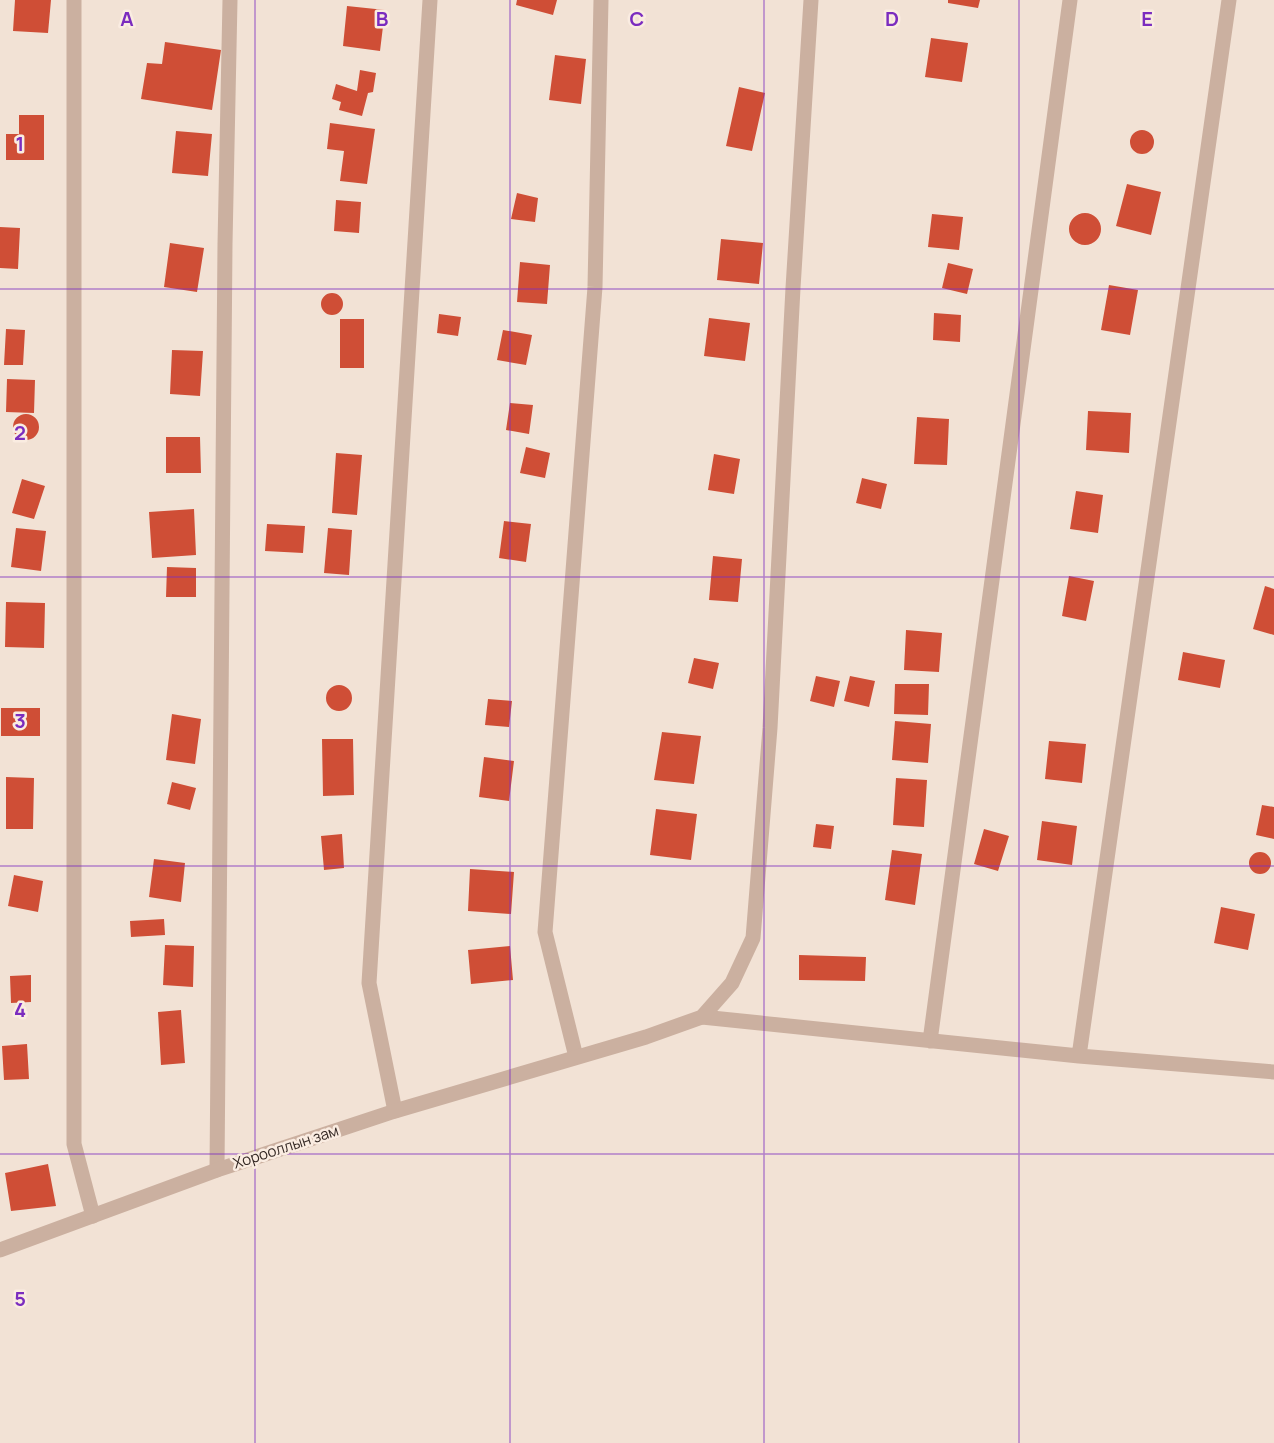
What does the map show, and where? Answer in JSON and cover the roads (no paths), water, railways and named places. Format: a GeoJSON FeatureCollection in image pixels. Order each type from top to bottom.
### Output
{"type":"FeatureCollection","features":[{"type":"Feature","properties":{"kind":"street"},"geometry":{"type":"LineString","coordinates":[[74,0],[74,1144],[93,1216]]}},
{"type":"Feature","properties":{"kind":"street"},"geometry":{"type":"LineString","coordinates":[[218,1170],[225,244],[230,0]]}},
{"type":"Feature","properties":{"kind":"street"},"geometry":{"type":"LineString","coordinates":[[395,1110],[369,983],[430,0]]}},
{"type":"Feature","properties":{"kind":"street"},"geometry":{"type":"LineString","coordinates":[[576,1057],[545,932],[595,287],[601,0]]}},
{"type":"Feature","properties":{"kind":"street"},"geometry":{"type":"LineString","coordinates":[[702,1017],[732,983],[753,938],[770,728],[811,0]]}},
{"type":"Feature","properties":{"kind":"street"},"geometry":{"type":"LineString","coordinates":[[930,1041],[1070,0]]}},
{"type":"Feature","properties":{"kind":"street"},"geometry":{"type":"LineString","coordinates":[[1078,1056],[1229,0]]}},
{"type":"Feature","properties":{"kind":"street"},"geometry":{"type":"LineString","coordinates":[[702,1017],[1078,1056],[1274,1072]]}},
{"type":"Feature","properties":{"kind":"street","name":"Хорооллын зам"},"geometry":{"type":"LineString","coordinates":[[1,1253],[218,1170],[395,1110],[646,1037],[702,1017]]}}]}
